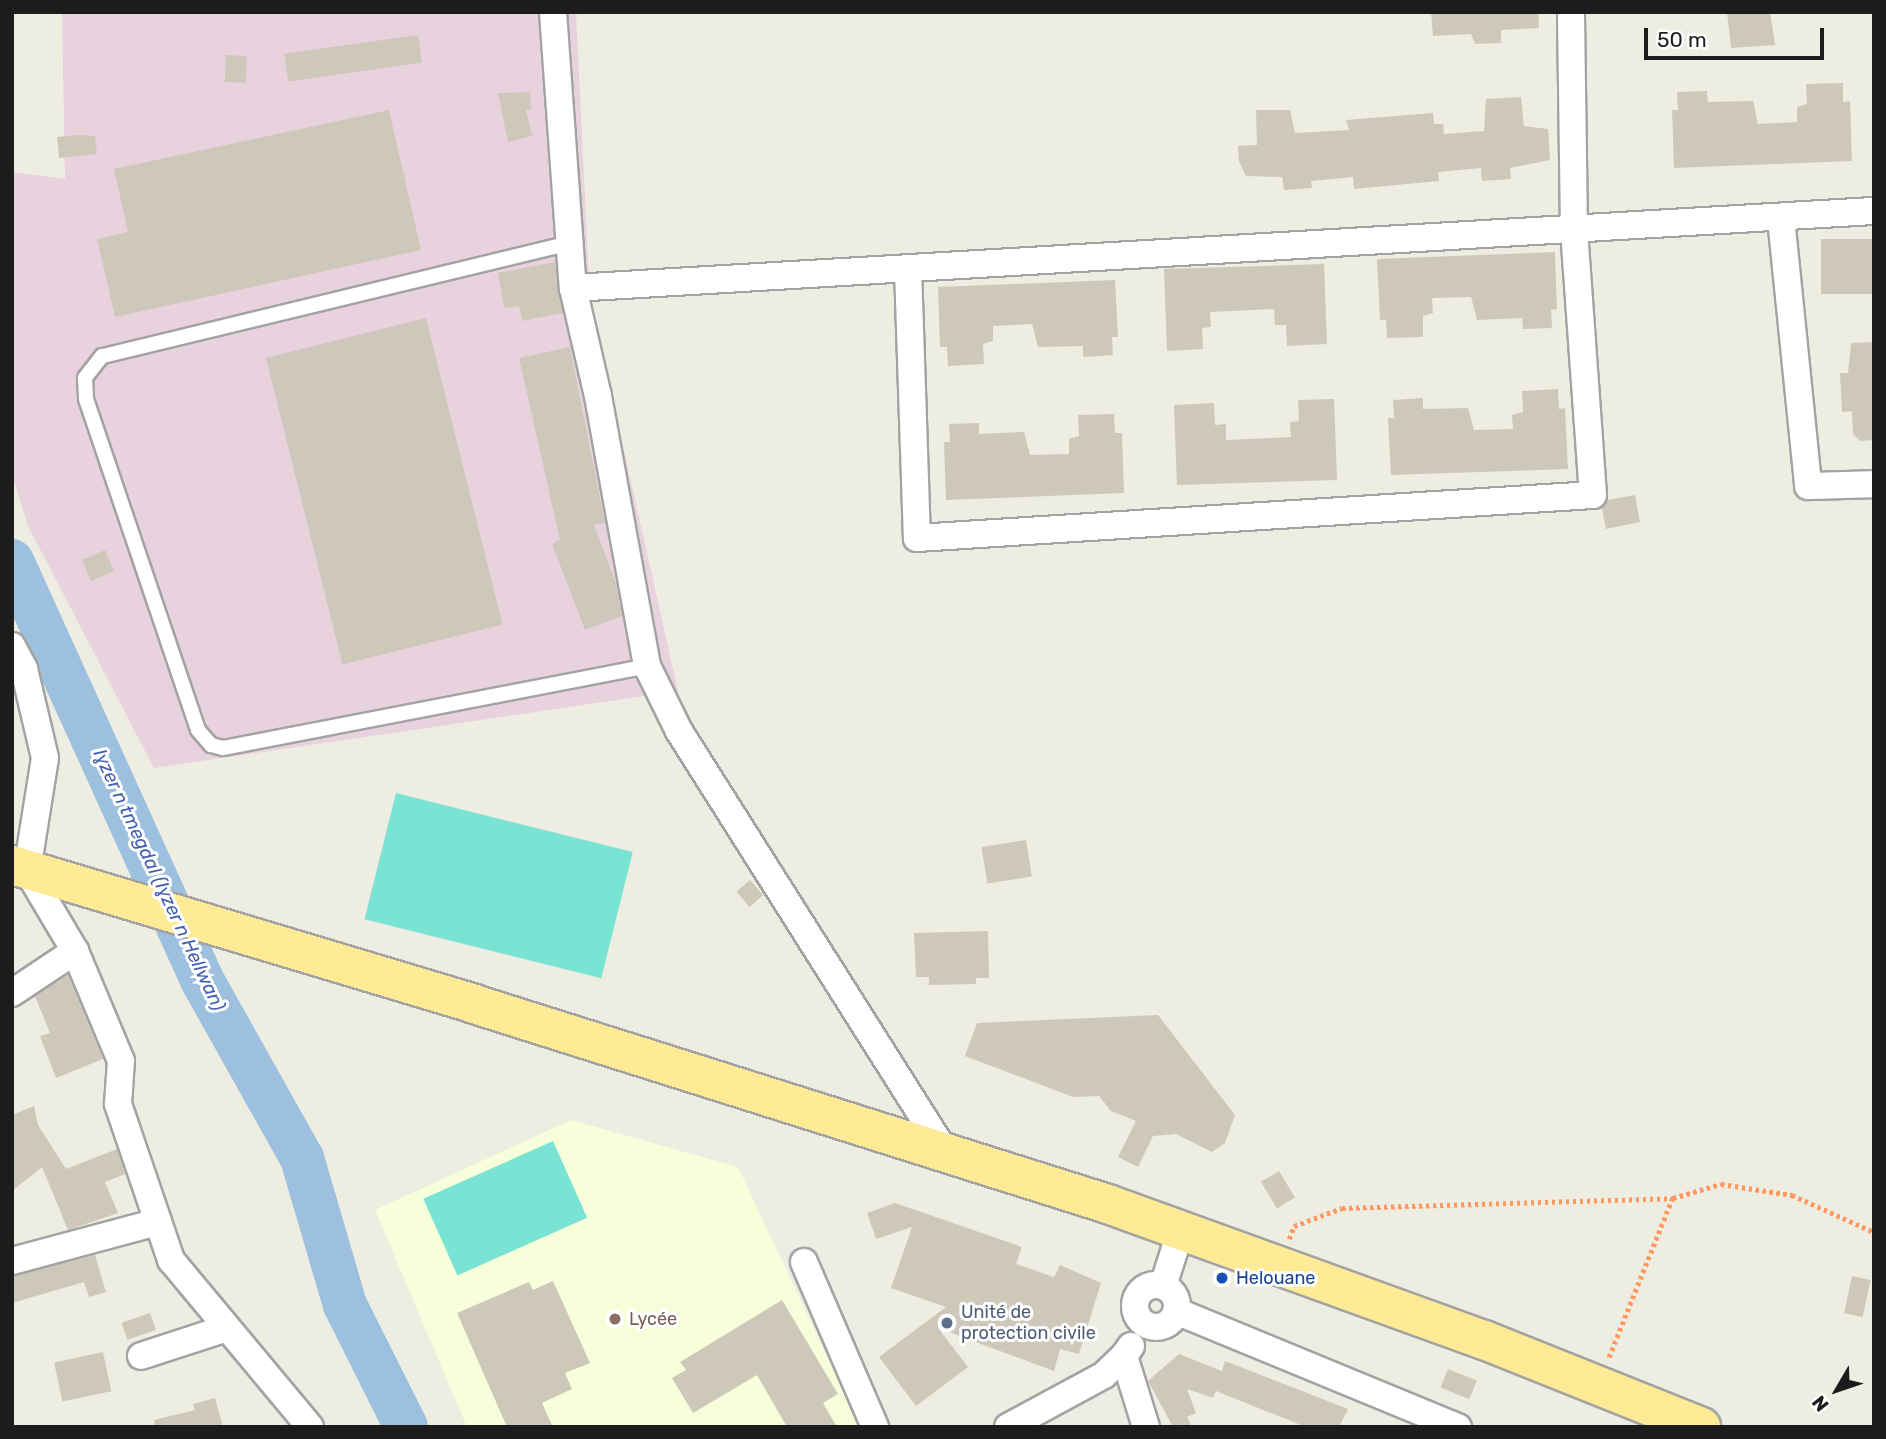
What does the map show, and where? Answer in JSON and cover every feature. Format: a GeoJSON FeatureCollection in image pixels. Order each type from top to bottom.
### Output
{"type":"FeatureCollection","features":[{"type":"Feature","properties":{"kind":"main road"},"geometry":{"type":"LineString","coordinates":[[19,867],[198,919],[945,1152],[1181,1230],[1701,1427]]}},
{"type":"Feature","properties":{"kind":"street"},"geometry":{"type":"LineString","coordinates":[[553,12],[573,288],[598,396],[647,666],[680,731],[945,1152]]}},
{"type":"Feature","properties":{"kind":"street"},"geometry":{"type":"LineString","coordinates":[[908,269],[917,538],[1593,495],[1574,230],[1572,12]]}},
{"type":"Feature","properties":{"kind":"street"},"geometry":{"type":"LineString","coordinates":[[573,288],[1874,211]]}},
{"type":"Feature","properties":{"kind":"street"},"geometry":{"type":"LineString","coordinates":[[1781,218],[1808,486],[1874,484]]}},
{"type":"Feature","properties":{"kind":"street"},"geometry":{"type":"LineString","coordinates":[[12,646],[24,669],[45,758],[19,867],[75,951],[121,1061],[118,1104],[171,1260],[227,1328],[240,1337],[310,1427]]}},
{"type":"Feature","properties":{"kind":"street"},"geometry":{"type":"LineString","coordinates":[[12,993],[75,951]]}},
{"type":"Feature","properties":{"kind":"street"},"geometry":{"type":"LineString","coordinates":[[12,1261],[158,1222]]}},
{"type":"Feature","properties":{"kind":"street"},"geometry":{"type":"LineString","coordinates":[[1163,1286],[1181,1230]]}},
{"type":"Feature","properties":{"kind":"street"},"geometry":{"type":"LineString","coordinates":[[804,1262],[875,1427]]}},
{"type":"Feature","properties":{"kind":"street"},"geometry":{"type":"LineString","coordinates":[[1149,1285],[1163,1286],[1174,1295],[1176,1311],[1164,1325],[1145,1324],[1136,1314],[1138,1294],[1149,1285]]}},
{"type":"Feature","properties":{"kind":"street"},"geometry":{"type":"LineString","coordinates":[[1176,1311],[1458,1427]]}},
{"type":"Feature","properties":{"kind":"street"},"geometry":{"type":"LineString","coordinates":[[1008,1427],[1104,1375],[1124,1356],[1145,1324]]}},
{"type":"Feature","properties":{"kind":"street"},"geometry":{"type":"LineString","coordinates":[[141,1356],[227,1328]]}},
{"type":"Feature","properties":{"kind":"street"},"geometry":{"type":"LineString","coordinates":[[1124,1356],[1146,1427]]}},
{"type":"Feature","properties":{"kind":"lane"},"geometry":{"type":"LineString","coordinates":[[570,243],[102,356],[85,378],[86,400],[198,730],[211,745],[223,748],[647,666]]}},
{"type":"Feature","properties":{"kind":"path"},"geometry":{"type":"LineString","coordinates":[[1279,1266],[1294,1226],[1342,1208],[1673,1198],[1721,1184],[1792,1195],[1874,1232]]}},
{"type":"Feature","properties":{"kind":"path"},"geometry":{"type":"LineString","coordinates":[[1598,1386],[1673,1198]]}},
{"type":"Feature","properties":{"kind":"shaded area"},"geometry":{"type":"Polygon","coordinates":[[[62,12],[576,12],[590,300],[678,691],[154,768],[28,526],[12,475],[12,172],[65,179],[62,12]]]}},
{"type":"Feature","properties":{"kind":"shaded area"},"geometry":{"type":"Polygon","coordinates":[[[396,793],[633,852],[601,978],[365,919],[396,793]]]}},
{"type":"Feature","properties":{"kind":"shaded area","name":"Lycée"},"geometry":{"type":"Polygon","coordinates":[[[571,1120],[738,1167],[860,1427],[467,1427],[375,1210],[571,1120]]]}},
{"type":"Feature","properties":{"kind":"shaded area"},"geometry":{"type":"Polygon","coordinates":[[[553,1141],[587,1218],[457,1275],[423,1199],[553,1141]]]}},
{"type":"Feature","properties":{"kind":"building"},"geometry":{"type":"Polygon","coordinates":[[[1431,12],[1538,12],[1539,28],[1501,30],[1501,43],[1475,44],[1471,34],[1433,36],[1431,12]]]}},
{"type":"Feature","properties":{"kind":"building"},"geometry":{"type":"Polygon","coordinates":[[[1727,12],[1770,12],[1775,45],[1731,48],[1727,12]]]}},
{"type":"Feature","properties":{"kind":"building"},"geometry":{"type":"Polygon","coordinates":[[[418,35],[422,63],[288,82],[284,54],[418,35]]]}},
{"type":"Feature","properties":{"kind":"building"},"geometry":{"type":"Polygon","coordinates":[[[226,55],[247,56],[246,83],[225,82],[226,55]]]}},
{"type":"Feature","properties":{"kind":"building"},"geometry":{"type":"Polygon","coordinates":[[[1843,83],[1843,102],[1850,101],[1852,161],[1674,168],[1672,110],[1678,110],[1677,92],[1707,91],[1708,102],[1753,101],[1758,124],[1797,122],[1797,107],[1807,104],[1806,84],[1843,83]]]}},
{"type":"Feature","properties":{"kind":"building"},"geometry":{"type":"Polygon","coordinates":[[[530,92],[531,110],[526,110],[532,136],[508,142],[498,93],[530,92]]]}},
{"type":"Feature","properties":{"kind":"building"},"geometry":{"type":"Polygon","coordinates":[[[1521,97],[1524,126],[1548,129],[1550,160],[1510,168],[1511,179],[1482,181],[1481,168],[1438,172],[1439,181],[1354,189],[1353,177],[1311,181],[1312,188],[1284,190],[1282,177],[1246,176],[1239,161],[1238,146],[1257,145],[1256,110],[1290,110],[1295,133],[1349,130],[1346,120],[1433,113],[1434,124],[1443,124],[1444,134],[1484,131],[1486,99],[1521,97]]]}},
{"type":"Feature","properties":{"kind":"building"},"geometry":{"type":"Polygon","coordinates":[[[389,110],[421,250],[115,317],[97,239],[128,232],[114,169],[389,110]]]}},
{"type":"Feature","properties":{"kind":"building"},"geometry":{"type":"Polygon","coordinates":[[[95,136],[97,154],[59,158],[57,137],[95,136]]]}},
{"type":"Feature","properties":{"kind":"building"},"geometry":{"type":"Polygon","coordinates":[[[1821,239],[1874,239],[1874,294],[1821,294],[1821,239]]]}},
{"type":"Feature","properties":{"kind":"building"},"geometry":{"type":"Polygon","coordinates":[[[1555,252],[1557,309],[1551,310],[1552,328],[1523,329],[1522,318],[1477,320],[1471,297],[1432,298],[1433,313],[1423,316],[1423,337],[1387,338],[1386,320],[1380,320],[1377,259],[1555,252]]]}},
{"type":"Feature","properties":{"kind":"building"},"geometry":{"type":"Polygon","coordinates":[[[555,262],[563,313],[522,321],[519,306],[504,308],[498,273],[555,262]]]}},
{"type":"Feature","properties":{"kind":"building"},"geometry":{"type":"Polygon","coordinates":[[[1324,264],[1327,344],[1287,346],[1286,325],[1275,325],[1274,309],[1210,312],[1211,327],[1202,328],[1203,349],[1167,351],[1164,269],[1324,264]]]}},
{"type":"Feature","properties":{"kind":"building"},"geometry":{"type":"Polygon","coordinates":[[[1115,280],[1118,337],[1112,337],[1113,355],[1083,357],[1083,346],[1038,347],[1032,324],[993,326],[993,341],[983,344],[984,364],[948,366],[947,347],[940,347],[938,287],[1115,280]]]}},
{"type":"Feature","properties":{"kind":"building"},"geometry":{"type":"Polygon","coordinates":[[[426,318],[502,625],[342,665],[266,358],[426,318]]]}},
{"type":"Feature","properties":{"kind":"building"},"geometry":{"type":"Polygon","coordinates":[[[1874,342],[1874,440],[1860,441],[1853,434],[1852,411],[1842,412],[1840,373],[1848,373],[1851,343],[1874,342]]]}},
{"type":"Feature","properties":{"kind":"building"},"geometry":{"type":"Polygon","coordinates":[[[570,347],[605,523],[594,525],[616,583],[622,616],[585,630],[552,544],[560,540],[519,358],[570,347]]]}},
{"type":"Feature","properties":{"kind":"building"},"geometry":{"type":"Polygon","coordinates":[[[1558,389],[1559,409],[1565,408],[1568,469],[1391,475],[1388,418],[1394,418],[1393,400],[1423,398],[1423,409],[1468,408],[1474,430],[1513,429],[1512,415],[1523,412],[1522,391],[1558,389]]]}},
{"type":"Feature","properties":{"kind":"building"},"geometry":{"type":"Polygon","coordinates":[[[1334,399],[1337,480],[1177,485],[1174,405],[1214,403],[1215,425],[1226,424],[1226,440],[1291,437],[1290,422],[1299,421],[1298,400],[1334,399]]]}},
{"type":"Feature","properties":{"kind":"building"},"geometry":{"type":"Polygon","coordinates":[[[1114,414],[1115,433],[1122,433],[1124,493],[946,500],[944,442],[950,442],[949,424],[979,423],[979,434],[1024,432],[1030,455],[1069,454],[1069,439],[1079,436],[1078,415],[1114,414]]]}},
{"type":"Feature","properties":{"kind":"building"},"geometry":{"type":"Polygon","coordinates":[[[1635,495],[1640,522],[1606,529],[1602,508],[1608,500],[1635,495]]]}},
{"type":"Feature","properties":{"kind":"building"},"geometry":{"type":"Polygon","coordinates":[[[105,550],[114,571],[91,581],[82,560],[105,550]]]}},
{"type":"Feature","properties":{"kind":"building"},"geometry":{"type":"Polygon","coordinates":[[[1026,840],[1032,877],[987,884],[982,847],[1026,840]]]}},
{"type":"Feature","properties":{"kind":"building"},"geometry":{"type":"Polygon","coordinates":[[[750,880],[763,895],[750,907],[736,892],[750,880]]]}},
{"type":"Feature","properties":{"kind":"building"},"geometry":{"type":"Polygon","coordinates":[[[988,931],[989,978],[976,978],[976,984],[929,985],[929,977],[916,977],[914,933],[988,931]]]}},
{"type":"Feature","properties":{"kind":"building"},"geometry":{"type":"Polygon","coordinates":[[[68,975],[103,1059],[56,1078],[40,1036],[50,1033],[35,996],[68,975]]]}},
{"type":"Feature","properties":{"kind":"building"},"geometry":{"type":"Polygon","coordinates":[[[1158,1015],[1235,1115],[1225,1143],[1212,1152],[1176,1134],[1153,1136],[1138,1167],[1118,1157],[1136,1121],[1111,1111],[1099,1096],[1073,1097],[965,1056],[977,1023],[1158,1015]]]}},
{"type":"Feature","properties":{"kind":"building"},"geometry":{"type":"Polygon","coordinates":[[[34,1106],[38,1125],[66,1169],[117,1149],[125,1174],[105,1182],[118,1213],[68,1230],[42,1167],[12,1191],[12,1115],[34,1106]]]}},
{"type":"Feature","properties":{"kind":"building"},"geometry":{"type":"Polygon","coordinates":[[[1279,1171],[1295,1198],[1277,1208],[1261,1182],[1279,1171]]]}},
{"type":"Feature","properties":{"kind":"building"},"geometry":{"type":"Polygon","coordinates":[[[895,1203],[1022,1247],[1016,1264],[1054,1277],[1060,1265],[1101,1283],[1079,1354],[1060,1349],[1054,1371],[938,1328],[968,1367],[916,1406],[879,1357],[946,1307],[891,1288],[912,1227],[876,1239],[867,1213],[895,1203]]]}},
{"type":"Feature","properties":{"kind":"building"},"geometry":{"type":"Polygon","coordinates":[[[95,1255],[106,1292],[89,1297],[84,1282],[12,1303],[12,1276],[95,1255]]]}},
{"type":"Feature","properties":{"kind":"building"},"geometry":{"type":"Polygon","coordinates":[[[1852,1276],[1871,1280],[1863,1317],[1844,1313],[1852,1276]]]}},
{"type":"Feature","properties":{"kind":"building"},"geometry":{"type":"Polygon","coordinates":[[[553,1281],[590,1363],[565,1373],[572,1389],[542,1403],[553,1427],[507,1427],[457,1313],[529,1282],[533,1290],[553,1281]]]}},
{"type":"Feature","properties":{"kind":"building"},"geometry":{"type":"Polygon","coordinates":[[[782,1300],[838,1394],[823,1403],[837,1427],[787,1427],[757,1375],[693,1413],[672,1378],[686,1370],[680,1362],[782,1300]]]}},
{"type":"Feature","properties":{"kind":"building"},"geometry":{"type":"Polygon","coordinates":[[[150,1313],[156,1330],[127,1340],[122,1323],[150,1313]]]}},
{"type":"Feature","properties":{"kind":"building"},"geometry":{"type":"Polygon","coordinates":[[[103,1352],[111,1391],[62,1402],[54,1362],[103,1352]]]}},
{"type":"Feature","properties":{"kind":"building"},"geometry":{"type":"Polygon","coordinates":[[[1179,1354],[1222,1371],[1225,1361],[1348,1409],[1339,1427],[1306,1427],[1216,1391],[1213,1398],[1187,1389],[1196,1413],[1187,1417],[1192,1427],[1173,1427],[1148,1381],[1179,1354]]]}},
{"type":"Feature","properties":{"kind":"building"},"geometry":{"type":"Polygon","coordinates":[[[1448,1369],[1477,1381],[1469,1399],[1441,1388],[1448,1369]]]}},
{"type":"Feature","properties":{"kind":"building"},"geometry":{"type":"Polygon","coordinates":[[[215,1398],[223,1427],[155,1427],[154,1420],[195,1410],[193,1404],[215,1398]]]}},
{"type":"Feature","properties":{"kind":"waterway","name":"Iɣzer n tmegdal (Iɣzer n Hellwan)"},"geometry":{"type":"LineString","coordinates":[[12,561],[202,980],[302,1158],[345,1305],[406,1427]]}},
{"type":"Feature","properties":{"kind":"place","name":"Helouane"},"geometry":{"type":"Point","coordinates":[1222,1278]}},
{"type":"Feature","properties":{"kind":"place","name":"Lycée"},"geometry":{"type":"Point","coordinates":[615,1319]}},
{"type":"Feature","properties":{"kind":"place","name":"Unité de protection civile"},"geometry":{"type":"Point","coordinates":[947,1323]}}]}
